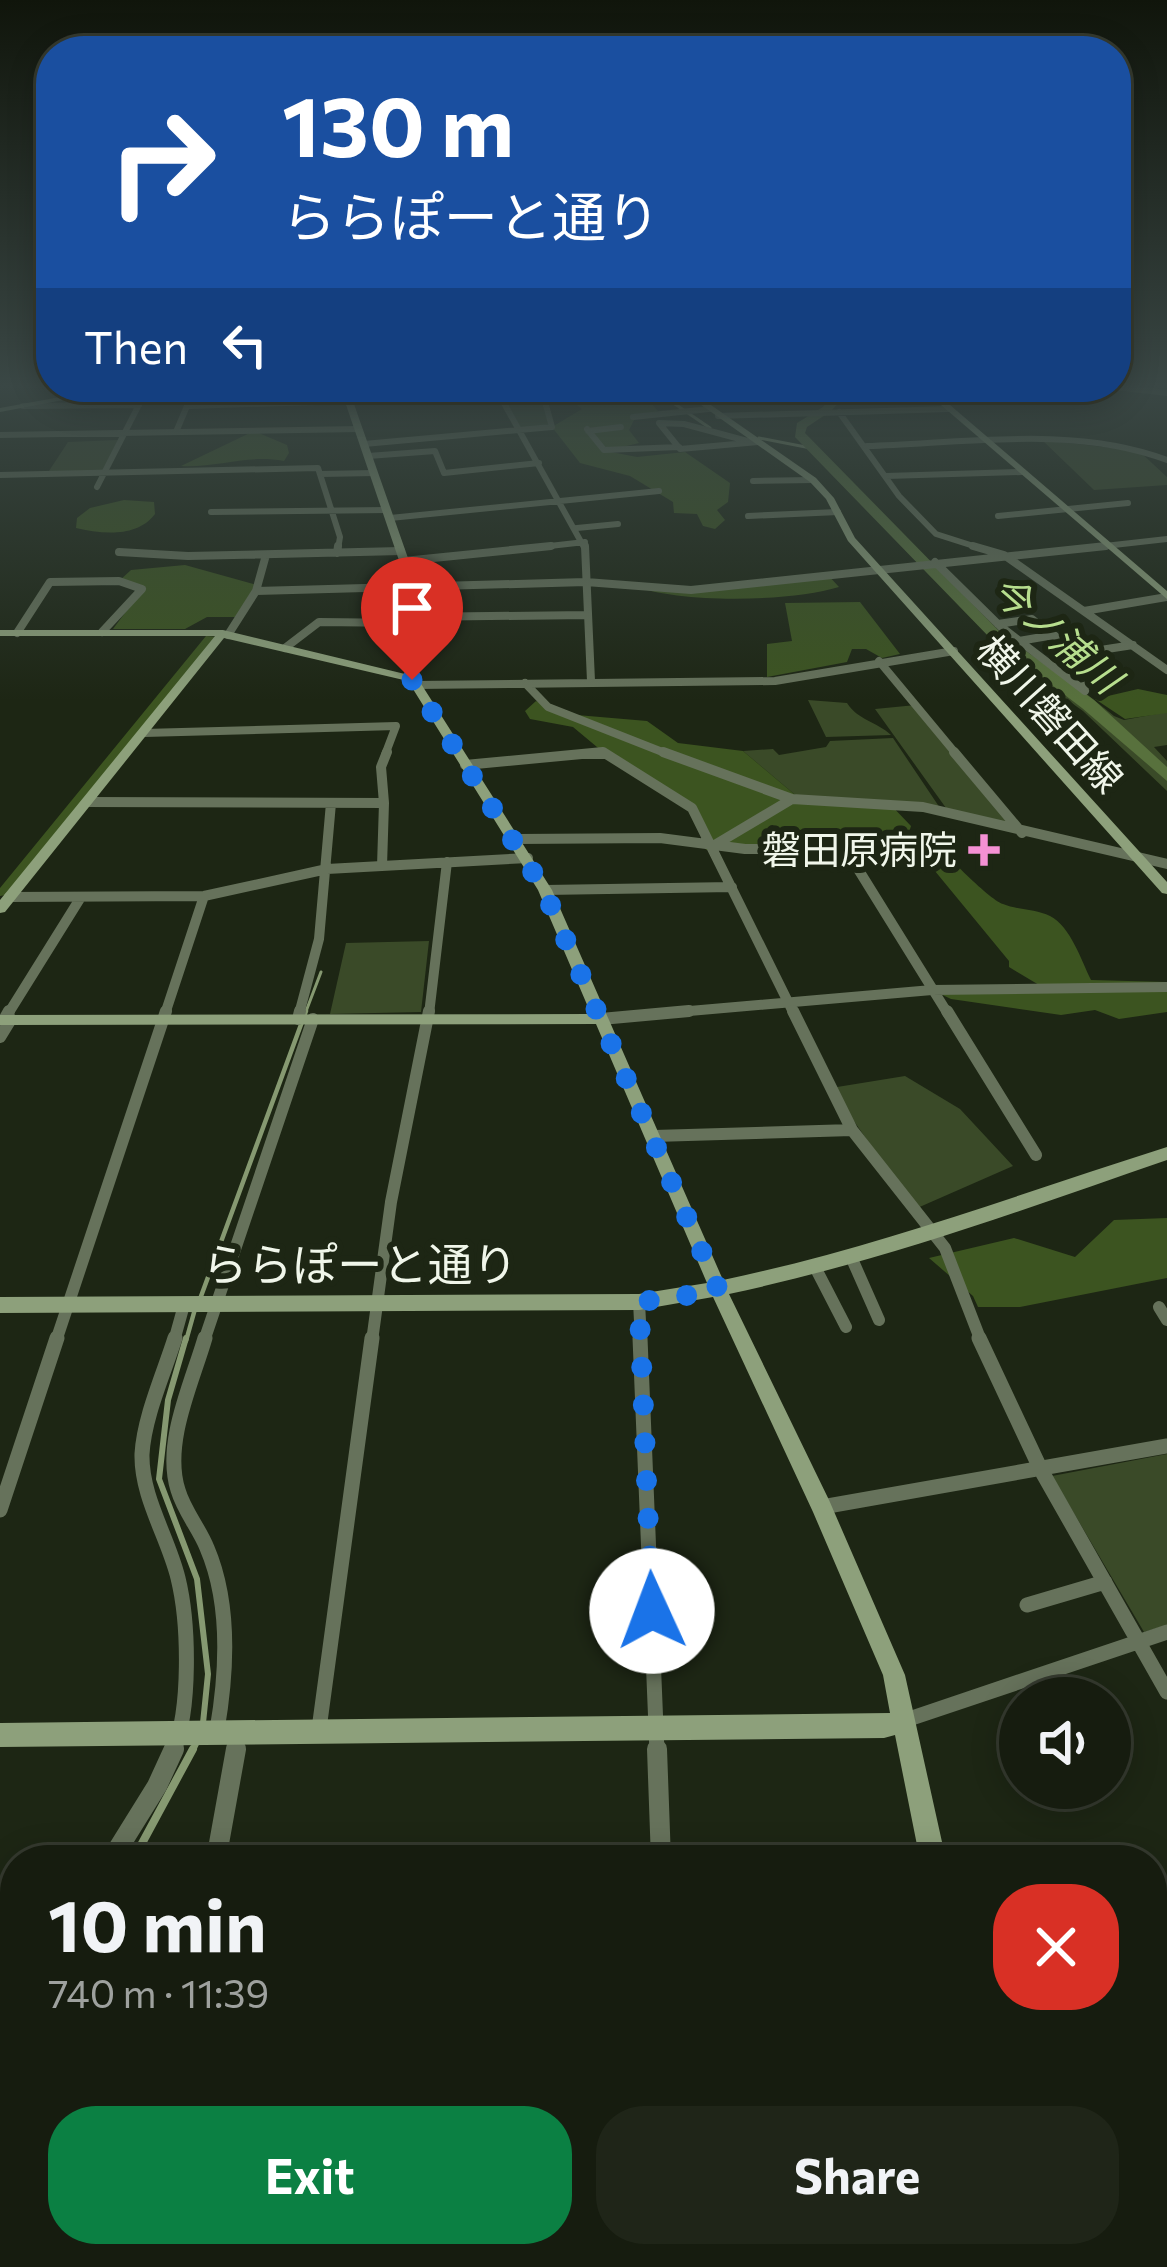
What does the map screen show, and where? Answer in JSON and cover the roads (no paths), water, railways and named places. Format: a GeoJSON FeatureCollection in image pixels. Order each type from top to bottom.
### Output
{"type":"FeatureCollection","features":[{"type":"Feature","properties":{"kind":"street"},"geometry":{"type":"LineString","coordinates":[[325,489],[340,538],[337,553]]}},
{"type":"Feature","properties":{"kind":"street"},"geometry":{"type":"LineString","coordinates":[[379,489],[411,587],[405,651],[414,682],[544,890],[719,1291],[822,1507],[894,1675],[930,1845]]}},
{"type":"Feature","properties":{"kind":"street"},"geometry":{"type":"LineString","coordinates":[[554,489],[585,542],[591,682]]}},
{"type":"Feature","properties":{"kind":"street","name":"横川磐田線"},"geometry":{"type":"LineString","coordinates":[[820,489],[851,539],[1167,890]]}},
{"type":"Feature","properties":{"kind":"street"},"geometry":{"type":"LineString","coordinates":[[897,489],[936,533],[1004,555],[1167,670]]}},
{"type":"Feature","properties":{"kind":"street"},"geometry":{"type":"LineString","coordinates":[[1042,489],[1167,596]]}},
{"type":"Feature","properties":{"kind":"street"},"geometry":{"type":"LineString","coordinates":[[212,512],[388,514],[658,491]]}},
{"type":"Feature","properties":{"kind":"street"},"geometry":{"type":"LineString","coordinates":[[998,516],[1129,503]]}},
{"type":"Feature","properties":{"kind":"street"},"geometry":{"type":"LineString","coordinates":[[748,516],[838,512]]}},
{"type":"Feature","properties":{"kind":"street"},"geometry":{"type":"LineString","coordinates":[[577,528],[618,524]]}},
{"type":"Feature","properties":{"kind":"street"},"geometry":{"type":"LineString","coordinates":[[256,591],[586,582],[691,590],[1167,539]]}},
{"type":"Feature","properties":{"kind":"street"},"geometry":{"type":"LineString","coordinates":[[119,552],[403,556],[585,542]]}},
{"type":"Feature","properties":{"kind":"street"},"geometry":{"type":"LineString","coordinates":[[5,903],[226,634],[256,591],[266,555]]}},
{"type":"Feature","properties":{"kind":"street"},"geometry":{"type":"LineString","coordinates":[[935,562],[998,624],[1083,689],[1109,680],[1054,634],[1019,640]]}},
{"type":"Feature","properties":{"kind":"street"},"geometry":{"type":"LineString","coordinates":[[17,633],[50,582],[119,581],[142,590],[102,632]]}},
{"type":"Feature","properties":{"kind":"street"},"geometry":{"type":"LineString","coordinates":[[1084,610],[1167,596]]}},
{"type":"Feature","properties":{"kind":"street"},"geometry":{"type":"LineString","coordinates":[[346,608],[348,623]]}},
{"type":"Feature","properties":{"kind":"street"},"geometry":{"type":"LineString","coordinates":[[285,648],[319,622],[588,615]]}},
{"type":"Feature","properties":{"kind":"street"},"geometry":{"type":"LineString","coordinates":[[998,624],[1032,619],[1042,627]]}},
{"type":"Feature","properties":{"kind":"street"},"geometry":{"type":"LineString","coordinates":[[0,633],[226,634],[414,682],[784,680],[954,651]]}},
{"type":"Feature","properties":{"kind":"street"},"geometry":{"type":"LineString","coordinates":[[1081,653],[1133,645]]}},
{"type":"Feature","properties":{"kind":"street"},"geometry":{"type":"LineString","coordinates":[[879,661],[1022,834]]}},
{"type":"Feature","properties":{"kind":"street"},"geometry":{"type":"LineString","coordinates":[[525,682],[548,707],[635,744],[793,799],[923,807],[1022,834],[1167,864]]}},
{"type":"Feature","properties":{"kind":"street"},"geometry":{"type":"LineString","coordinates":[[144,733],[396,727],[381,767],[385,803],[382,866]]}},
{"type":"Feature","properties":{"kind":"street"},"geometry":{"type":"LineString","coordinates":[[465,765],[602,752],[692,808],[852,1130],[945,1248],[971,1321],[1041,1470],[1167,1692]]}},
{"type":"Feature","properties":{"kind":"street"},"geometry":{"type":"LineString","coordinates":[[712,846],[793,799]]}},
{"type":"Feature","properties":{"kind":"street"},"geometry":{"type":"LineString","coordinates":[[87,802],[385,803]]}},
{"type":"Feature","properties":{"kind":"street"},"geometry":{"type":"LineString","coordinates":[[217,1845],[228,1730],[223,1618],[208,1550],[177,1489],[176,1444],[214,1305],[305,1019],[318,960],[331,803]]}},
{"type":"Feature","properties":{"kind":"street"},"geometry":{"type":"LineString","coordinates":[[516,839],[660,838],[712,846],[916,848]]}},
{"type":"Feature","properties":{"kind":"street"},"geometry":{"type":"LineString","coordinates":[[845,848],[1036,1156]]}},
{"type":"Feature","properties":{"kind":"street"},"geometry":{"type":"LineString","coordinates":[[5,903],[203,896],[327,868],[528,858]]}},
{"type":"Feature","properties":{"kind":"street"},"geometry":{"type":"LineString","coordinates":[[320,1729],[391,1202],[415,1119],[447,862]]}},
{"type":"Feature","properties":{"kind":"street"},"geometry":{"type":"LineString","coordinates":[[544,890],[732,887]]}},
{"type":"Feature","properties":{"kind":"street"},"geometry":{"type":"LineString","coordinates":[[0,1510],[203,896]]}},
{"type":"Feature","properties":{"kind":"street"},"geometry":{"type":"LineString","coordinates":[[0,1037],[5,1019],[81,897]]}},
{"type":"Feature","properties":{"kind":"street"},"geometry":{"type":"LineString","coordinates":[[5,1019],[601,1018],[932,990],[1167,987]]}},
{"type":"Feature","properties":{"kind":"street"},"geometry":{"type":"LineString","coordinates":[[654,1136],[852,1130]]}},
{"type":"Feature","properties":{"kind":"street"},"geometry":{"type":"LineString","coordinates":[[934,1234],[1167,1154]]}},
{"type":"Feature","properties":{"kind":"street","name":"ららぽーと通り"},"geometry":{"type":"LineString","coordinates":[[0,1305],[639,1302],[719,1291],[934,1234]]}},
{"type":"Feature","properties":{"kind":"street"},"geometry":{"type":"LineString","coordinates":[[852,1259],[879,1320]]}},
{"type":"Feature","properties":{"kind":"street"},"geometry":{"type":"LineString","coordinates":[[815,1268],[846,1327]]}},
{"type":"Feature","properties":{"kind":"street"},"geometry":{"type":"LineString","coordinates":[[639,1302],[660,1845]]}},
{"type":"Feature","properties":{"kind":"street"},"geometry":{"type":"LineString","coordinates":[[120,1845],[157,1786],[182,1731],[187,1696],[179,1581],[145,1482],[142,1451],[184,1305]]}},
{"type":"Feature","properties":{"kind":"street"},"geometry":{"type":"LineString","coordinates":[[822,1507],[1167,1446]]}},
{"type":"Feature","properties":{"kind":"street"},"geometry":{"type":"LineString","coordinates":[[1027,1605],[1105,1582]]}},
{"type":"Feature","properties":{"kind":"street"},"geometry":{"type":"LineString","coordinates":[[0,1736],[884,1726],[1167,1632]]}},
{"type":"Feature","properties":{"kind":"waterway","name":"今ノ浦川"},"geometry":{"type":"LineString","coordinates":[[852,489],[996,636],[1088,704],[1167,776]]}},
{"type":"Feature","properties":{"kind":"waterway"},"geometry":{"type":"LineString","coordinates":[[305,1014],[321,972]]}},
{"type":"Feature","properties":{"kind":"waterway"},"geometry":{"type":"LineString","coordinates":[[200,1299],[306,1011]]}},
{"type":"Feature","properties":{"kind":"waterway"},"geometry":{"type":"LineString","coordinates":[[186,1341],[195,1309]]}},
{"type":"Feature","properties":{"kind":"waterway"},"geometry":{"type":"LineString","coordinates":[[186,1338],[168,1400],[159,1479],[197,1579],[208,1674],[203,1723]]}},
{"type":"Feature","properties":{"kind":"waterway"},"geometry":{"type":"LineString","coordinates":[[192,1752],[198,1740]]}},
{"type":"Feature","properties":{"kind":"waterway"},"geometry":{"type":"LineString","coordinates":[[141,1845],[193,1749]]}},
{"type":"Feature","properties":{"kind":"place","name":"磐田原病院"},"geometry":{"type":"Point","coordinates":[984,850]}}]}
